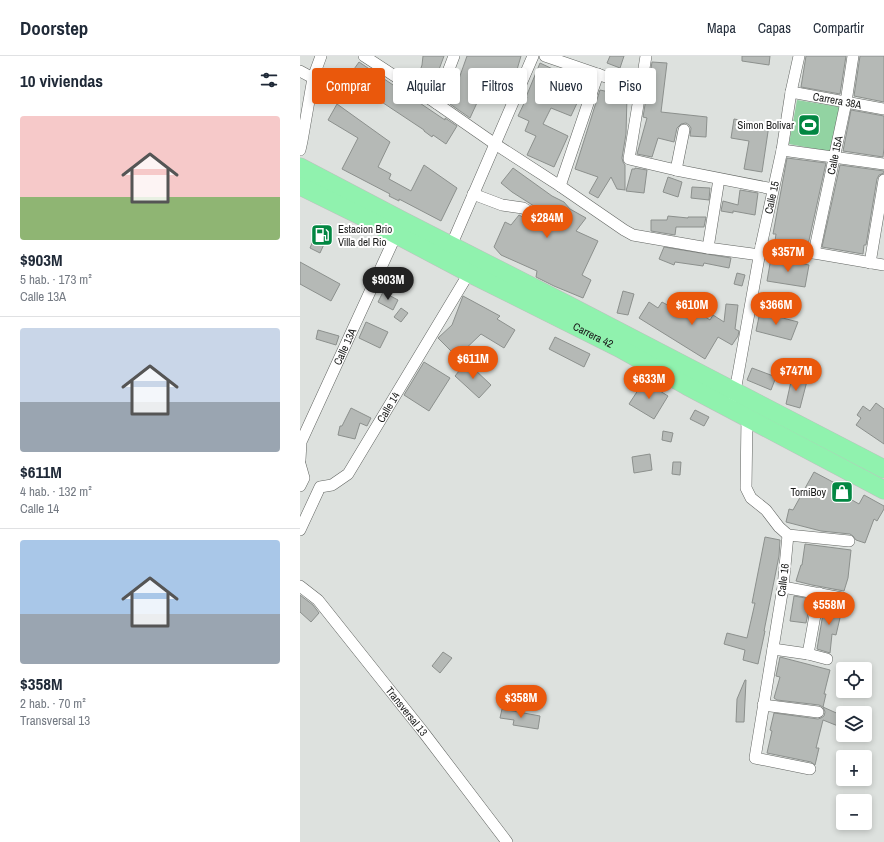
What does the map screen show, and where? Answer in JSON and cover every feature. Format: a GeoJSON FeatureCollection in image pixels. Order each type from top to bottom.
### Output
{"type":"FeatureCollection","features":[{"type":"Feature","properties":{"kind":"highway","name":"Carrera 42"},"geometry":{"type":"LineString","coordinates":[[300,167],[884,469]]}},
{"type":"Feature","properties":{"kind":"highway","name":"Carrera 42"},"geometry":{"type":"LineString","coordinates":[[300,186],[619,348],[884,490]]}},
{"type":"Feature","properties":{"kind":"street"},"geometry":{"type":"LineString","coordinates":[[317,68],[321,56]]}},
{"type":"Feature","properties":{"kind":"street"},"geometry":{"type":"LineString","coordinates":[[364,56],[393,75]]}},
{"type":"Feature","properties":{"kind":"street"},"geometry":{"type":"LineString","coordinates":[[449,68],[454,56]]}},
{"type":"Feature","properties":{"kind":"street"},"geometry":{"type":"LineString","coordinates":[[451,246],[533,56]]}},
{"type":"Feature","properties":{"kind":"street"},"geometry":{"type":"LineString","coordinates":[[545,56],[605,76]]}},
{"type":"Feature","properties":{"kind":"street"},"geometry":{"type":"LineString","coordinates":[[644,68],[646,56]]}},
{"type":"Feature","properties":{"kind":"street","name":"Calle 15"},"geometry":{"type":"LineString","coordinates":[[740,414],[735,391],[799,56]]}},
{"type":"Feature","properties":{"kind":"street","name":"Calle 15A"},"geometry":{"type":"LineString","coordinates":[[814,253],[846,102],[853,56]]}},
{"type":"Feature","properties":{"kind":"street"},"geometry":{"type":"LineString","coordinates":[[300,71],[312,77]]}},
{"type":"Feature","properties":{"kind":"street"},"geometry":{"type":"LineString","coordinates":[[560,186],[598,74]]}},
{"type":"Feature","properties":{"kind":"street"},"geometry":{"type":"LineString","coordinates":[[301,143],[312,83]]}},
{"type":"Feature","properties":{"kind":"street","name":"Carrera 38A"},"geometry":{"type":"LineString","coordinates":[[791,92],[884,109]]}},
{"type":"Feature","properties":{"kind":"street"},"geometry":{"type":"LineString","coordinates":[[439,104],[495,144],[633,235],[708,248],[814,253],[884,265]]}},
{"type":"Feature","properties":{"kind":"street"},"geometry":{"type":"LineString","coordinates":[[638,104],[629,159],[719,179],[773,189]]}},
{"type":"Feature","properties":{"kind":"street"},"geometry":{"type":"LineString","coordinates":[[676,170],[684,130]]}},
{"type":"Feature","properties":{"kind":"street"},"geometry":{"type":"LineString","coordinates":[[782,150],[884,164]]}},
{"type":"Feature","properties":{"kind":"street"},"geometry":{"type":"LineString","coordinates":[[708,248],[719,179]]}},
{"type":"Feature","properties":{"kind":"street"},"geometry":{"type":"LineString","coordinates":[[870,262],[884,180]]}},
{"type":"Feature","properties":{"kind":"street"},"geometry":{"type":"LineString","coordinates":[[473,194],[502,205],[523,208],[544,221]]}},
{"type":"Feature","properties":{"kind":"street","name":"Calle 13A"},"geometry":{"type":"LineString","coordinates":[[300,460],[301,442],[396,235]]}},
{"type":"Feature","properties":{"kind":"street","name":"Calle 14"},"geometry":{"type":"LineString","coordinates":[[320,487],[332,485],[348,474],[469,273]]}},
{"type":"Feature","properties":{"kind":"street"},"geometry":{"type":"LineString","coordinates":[[740,414],[746,488],[751,498],[766,510],[779,527],[788,535],[849,541]]}},
{"type":"Feature","properties":{"kind":"street"},"geometry":{"type":"LineString","coordinates":[[300,464],[302,482],[320,487],[300,530]]}},
{"type":"Feature","properties":{"kind":"street","name":"Calle 16"},"geometry":{"type":"LineString","coordinates":[[788,535],[782,587],[755,758],[810,769]]}},
{"type":"Feature","properties":{"kind":"street","name":"Transversal 13"},"geometry":{"type":"LineString","coordinates":[[300,586],[318,600],[424,733],[507,842]]}},
{"type":"Feature","properties":{"kind":"street"},"geometry":{"type":"LineString","coordinates":[[782,587],[842,598]]}},
{"type":"Feature","properties":{"kind":"street"},"geometry":{"type":"LineString","coordinates":[[808,654],[819,593]]}},
{"type":"Feature","properties":{"kind":"street"},"geometry":{"type":"LineString","coordinates":[[772,648],[827,659]]}},
{"type":"Feature","properties":{"kind":"street"},"geometry":{"type":"LineString","coordinates":[[763,706],[818,712]]}},
{"type":"Feature","properties":{"kind":"green space"},"geometry":{"type":"Polygon","coordinates":[[[797,100],[840,107],[832,152],[789,144],[797,100]]]}},
{"type":"Feature","properties":{"kind":"building"},"geometry":{"type":"Polygon","coordinates":[[[423,56],[444,56],[440,68],[421,68],[423,56]]]}},
{"type":"Feature","properties":{"kind":"building"},"geometry":{"type":"Polygon","coordinates":[[[467,56],[521,56],[517,68],[468,68],[468,104],[476,104],[470,118],[450,104],[460,104],[460,76],[467,56]]]}},
{"type":"Feature","properties":{"kind":"building"},"geometry":{"type":"Polygon","coordinates":[[[610,56],[624,56],[620,68],[607,63],[610,56]]]}},
{"type":"Feature","properties":{"kind":"building"},"geometry":{"type":"Polygon","coordinates":[[[742,56],[770,56],[769,65],[742,61],[742,56]]]}},
{"type":"Feature","properties":{"kind":"building"},"geometry":{"type":"Polygon","coordinates":[[[806,56],[846,56],[840,94],[801,87],[806,56]]]}},
{"type":"Feature","properties":{"kind":"building"},"geometry":{"type":"Polygon","coordinates":[[[860,56],[884,56],[884,102],[854,96],[860,56]]]}},
{"type":"Feature","properties":{"kind":"building"},"geometry":{"type":"Polygon","coordinates":[[[359,62],[368,68],[355,68],[359,62]]]}},
{"type":"Feature","properties":{"kind":"building"},"geometry":{"type":"Polygon","coordinates":[[[652,62],[667,63],[661,112],[707,117],[706,137],[690,136],[691,128],[689,125],[686,123],[681,124],[677,128],[674,142],[658,138],[652,157],[637,154],[647,118],[643,117],[645,104],[656,104],[656,68],[651,68],[652,62]]]}},
{"type":"Feature","properties":{"kind":"building"},"geometry":{"type":"Polygon","coordinates":[[[540,63],[551,68],[538,68],[540,63]]]}},
{"type":"Feature","properties":{"kind":"building"},"geometry":{"type":"Polygon","coordinates":[[[535,75],[535,104],[577,104],[571,116],[551,108],[543,124],[568,136],[554,167],[527,155],[536,136],[525,131],[529,121],[518,116],[524,104],[527,104],[527,95],[535,75]]]}},
{"type":"Feature","properties":{"kind":"building"},"geometry":{"type":"Polygon","coordinates":[[[385,80],[393,85],[393,104],[421,104],[457,126],[446,144],[433,135],[432,137],[385,104],[385,80]]]}},
{"type":"Feature","properties":{"kind":"building"},"geometry":{"type":"Polygon","coordinates":[[[600,90],[605,91],[605,104],[627,104],[626,134],[622,158],[625,165],[625,190],[617,189],[611,177],[598,198],[589,193],[598,177],[575,169],[596,104],[597,104],[600,90]]]}},
{"type":"Feature","properties":{"kind":"building"},"geometry":{"type":"Polygon","coordinates":[[[337,104],[390,142],[378,167],[391,174],[389,179],[411,191],[424,165],[457,188],[441,221],[399,199],[399,201],[389,196],[390,194],[342,169],[358,138],[328,120],[337,104]]]}},
{"type":"Feature","properties":{"kind":"building"},"geometry":{"type":"Polygon","coordinates":[[[851,110],[884,116],[883,157],[843,151],[851,110]]]}},
{"type":"Feature","properties":{"kind":"building"},"geometry":{"type":"Polygon","coordinates":[[[734,119],[769,125],[762,172],[744,169],[749,141],[731,138],[734,119]]]}},
{"type":"Feature","properties":{"kind":"building"},"geometry":{"type":"Polygon","coordinates":[[[787,158],[826,163],[808,245],[775,241],[776,234],[773,234],[787,158]]]}},
{"type":"Feature","properties":{"kind":"building"},"geometry":{"type":"Polygon","coordinates":[[[840,165],[884,171],[884,173],[879,175],[877,179],[866,245],[864,245],[863,254],[822,247],[840,165]]]}},
{"type":"Feature","properties":{"kind":"building"},"geometry":{"type":"Polygon","coordinates":[[[513,168],[552,196],[564,202],[570,209],[586,218],[576,231],[598,241],[582,275],[591,280],[583,298],[536,277],[537,271],[501,255],[494,247],[505,222],[511,225],[519,215],[543,228],[548,227],[551,222],[548,215],[512,192],[501,183],[513,168]]]}},
{"type":"Feature","properties":{"kind":"building"},"geometry":{"type":"Polygon","coordinates":[[[632,169],[647,170],[644,193],[626,191],[632,169]]]}},
{"type":"Feature","properties":{"kind":"building"},"geometry":{"type":"Polygon","coordinates":[[[668,177],[682,182],[678,197],[663,192],[668,177]]]}},
{"type":"Feature","properties":{"kind":"building"},"geometry":{"type":"Polygon","coordinates":[[[692,187],[710,188],[709,200],[691,198],[692,187]]]}},
{"type":"Feature","properties":{"kind":"building"},"geometry":{"type":"Polygon","coordinates":[[[740,190],[758,193],[755,215],[733,211],[733,213],[721,211],[723,201],[738,205],[740,190]]]}},
{"type":"Feature","properties":{"kind":"building"},"geometry":{"type":"Polygon","coordinates":[[[668,216],[688,218],[706,217],[704,227],[676,227],[675,235],[651,231],[651,220],[667,220],[668,216]]]}},
{"type":"Feature","properties":{"kind":"building","name":"Estacion Brio Villa del Rio"},"geometry":{"type":"Polygon","coordinates":[[[320,224],[331,229],[320,253],[310,248],[320,224]]]}},
{"type":"Feature","properties":{"kind":"building"},"geometry":{"type":"Polygon","coordinates":[[[664,247],[731,258],[729,268],[704,263],[703,266],[675,262],[674,265],[659,259],[664,247]]]}},
{"type":"Feature","properties":{"kind":"building"},"geometry":{"type":"Polygon","coordinates":[[[771,258],[809,265],[805,287],[767,281],[771,258]]]}},
{"type":"Feature","properties":{"kind":"building"},"geometry":{"type":"Polygon","coordinates":[[[300,262],[340,284],[331,301],[300,284],[300,262]]]}},
{"type":"Feature","properties":{"kind":"building"},"geometry":{"type":"Polygon","coordinates":[[[737,273],[745,275],[742,286],[734,284],[737,273]]]}},
{"type":"Feature","properties":{"kind":"building"},"geometry":{"type":"Polygon","coordinates":[[[623,291],[634,294],[628,315],[617,313],[623,291]]]}},
{"type":"Feature","properties":{"kind":"building"},"geometry":{"type":"Polygon","coordinates":[[[383,292],[398,300],[393,310],[378,302],[383,292]]]}},
{"type":"Feature","properties":{"kind":"building"},"geometry":{"type":"Polygon","coordinates":[[[463,296],[500,316],[497,319],[515,330],[504,348],[481,334],[457,357],[438,338],[452,325],[463,296]]]}},
{"type":"Feature","properties":{"kind":"building"},"geometry":{"type":"Polygon","coordinates":[[[676,298],[710,320],[713,315],[724,322],[726,304],[738,305],[735,329],[739,331],[738,336],[732,345],[718,337],[705,359],[639,318],[649,302],[658,308],[662,302],[671,307],[676,298]]]}},
{"type":"Feature","properties":{"kind":"building"},"geometry":{"type":"Polygon","coordinates":[[[401,308],[408,313],[401,322],[394,317],[401,308]]]}},
{"type":"Feature","properties":{"kind":"building"},"geometry":{"type":"Polygon","coordinates":[[[760,312],[798,322],[791,340],[756,331],[760,312]]]}},
{"type":"Feature","properties":{"kind":"building"},"geometry":{"type":"Polygon","coordinates":[[[366,322],[388,332],[380,348],[359,338],[366,322]]]}},
{"type":"Feature","properties":{"kind":"building"},"geometry":{"type":"Polygon","coordinates":[[[318,330],[339,336],[336,345],[316,339],[318,330]]]}},
{"type":"Feature","properties":{"kind":"building"},"geometry":{"type":"Polygon","coordinates":[[[555,337],[590,354],[584,367],[549,349],[555,337]]]}},
{"type":"Feature","properties":{"kind":"building"},"geometry":{"type":"Polygon","coordinates":[[[468,360],[474,365],[472,367],[491,385],[479,398],[455,376],[468,360]]]}},
{"type":"Feature","properties":{"kind":"building"},"geometry":{"type":"Polygon","coordinates":[[[424,362],[450,378],[429,411],[404,395],[424,362]]]}},
{"type":"Feature","properties":{"kind":"building"},"geometry":{"type":"Polygon","coordinates":[[[752,368],[776,377],[771,390],[747,380],[752,368]]]}},
{"type":"Feature","properties":{"kind":"building"},"geometry":{"type":"Polygon","coordinates":[[[792,377],[807,381],[800,408],[786,404],[792,377]]]}},
{"type":"Feature","properties":{"kind":"building"},"geometry":{"type":"Polygon","coordinates":[[[644,381],[668,396],[654,419],[629,404],[644,381]]]}},
{"type":"Feature","properties":{"kind":"building"},"geometry":{"type":"Polygon","coordinates":[[[876,403],[884,409],[884,444],[856,425],[861,418],[857,415],[863,406],[870,411],[876,403]]]}},
{"type":"Feature","properties":{"kind":"building"},"geometry":{"type":"Polygon","coordinates":[[[351,408],[371,418],[367,426],[360,423],[355,439],[338,435],[340,426],[342,426],[351,408]]]}},
{"type":"Feature","properties":{"kind":"building"},"geometry":{"type":"Polygon","coordinates":[[[695,410],[709,417],[704,426],[690,419],[695,410]]]}},
{"type":"Feature","properties":{"kind":"building"},"geometry":{"type":"Polygon","coordinates":[[[663,431],[673,433],[671,442],[662,440],[663,431]]]}},
{"type":"Feature","properties":{"kind":"building"},"geometry":{"type":"Polygon","coordinates":[[[650,454],[652,470],[634,473],[632,457],[650,454]]]}},
{"type":"Feature","properties":{"kind":"building"},"geometry":{"type":"Polygon","coordinates":[[[673,462],[681,462],[680,475],[672,474],[673,462]]]}},
{"type":"Feature","properties":{"kind":"building"},"geometry":{"type":"Polygon","coordinates":[[[814,472],[848,490],[845,496],[859,504],[864,495],[884,506],[884,509],[877,521],[874,519],[865,543],[856,540],[850,534],[821,531],[786,522],[789,509],[793,510],[814,472]]]}},
{"type":"Feature","properties":{"kind":"building"},"geometry":{"type":"Polygon","coordinates":[[[765,537],[780,540],[779,556],[758,664],[743,660],[745,650],[724,644],[727,633],[747,638],[755,603],[752,603],[765,537]]]}},
{"type":"Feature","properties":{"kind":"building"},"geometry":{"type":"Polygon","coordinates":[[[805,544],[851,550],[848,578],[844,591],[796,581],[802,565],[805,544]]]}},
{"type":"Feature","properties":{"kind":"building"},"geometry":{"type":"Polygon","coordinates":[[[300,595],[313,605],[319,613],[311,622],[300,612],[300,595]]]}},
{"type":"Feature","properties":{"kind":"building"},"geometry":{"type":"Polygon","coordinates":[[[794,596],[811,599],[806,623],[790,621],[794,596]]]}},
{"type":"Feature","properties":{"kind":"building"},"geometry":{"type":"Polygon","coordinates":[[[825,602],[843,605],[836,635],[832,634],[830,653],[817,649],[825,602]]]}},
{"type":"Feature","properties":{"kind":"building"},"geometry":{"type":"Polygon","coordinates":[[[443,652],[452,658],[440,673],[432,666],[443,652]]]}},
{"type":"Feature","properties":{"kind":"building"},"geometry":{"type":"Polygon","coordinates":[[[780,657],[830,670],[824,694],[826,694],[823,707],[819,705],[777,700],[774,698],[780,677],[776,676],[780,657]]]}},
{"type":"Feature","properties":{"kind":"building"},"geometry":{"type":"Polygon","coordinates":[[[745,680],[744,722],[736,722],[737,699],[745,680]]]}},
{"type":"Feature","properties":{"kind":"building"},"geometry":{"type":"Polygon","coordinates":[[[823,707],[836,713],[836,725],[823,720],[816,748],[819,748],[815,765],[811,762],[767,753],[774,713],[818,719],[824,716],[825,712],[823,707]]]}},
{"type":"Feature","properties":{"kind":"building"},"geometry":{"type":"Polygon","coordinates":[[[502,709],[540,716],[538,729],[513,725],[514,720],[500,718],[502,709]]]}},
{"type":"Feature","properties":{"kind":"place","name":"Simon Bolivar"},"geometry":{"type":"Point","coordinates":[809,125]}},
{"type":"Feature","properties":{"kind":"place","name":"Estacion Brio Villa del Rio"},"geometry":{"type":"Point","coordinates":[322,235]}},
{"type":"Feature","properties":{"kind":"place","name":"TorniBoy"},"geometry":{"type":"Point","coordinates":[842,492]}}]}
